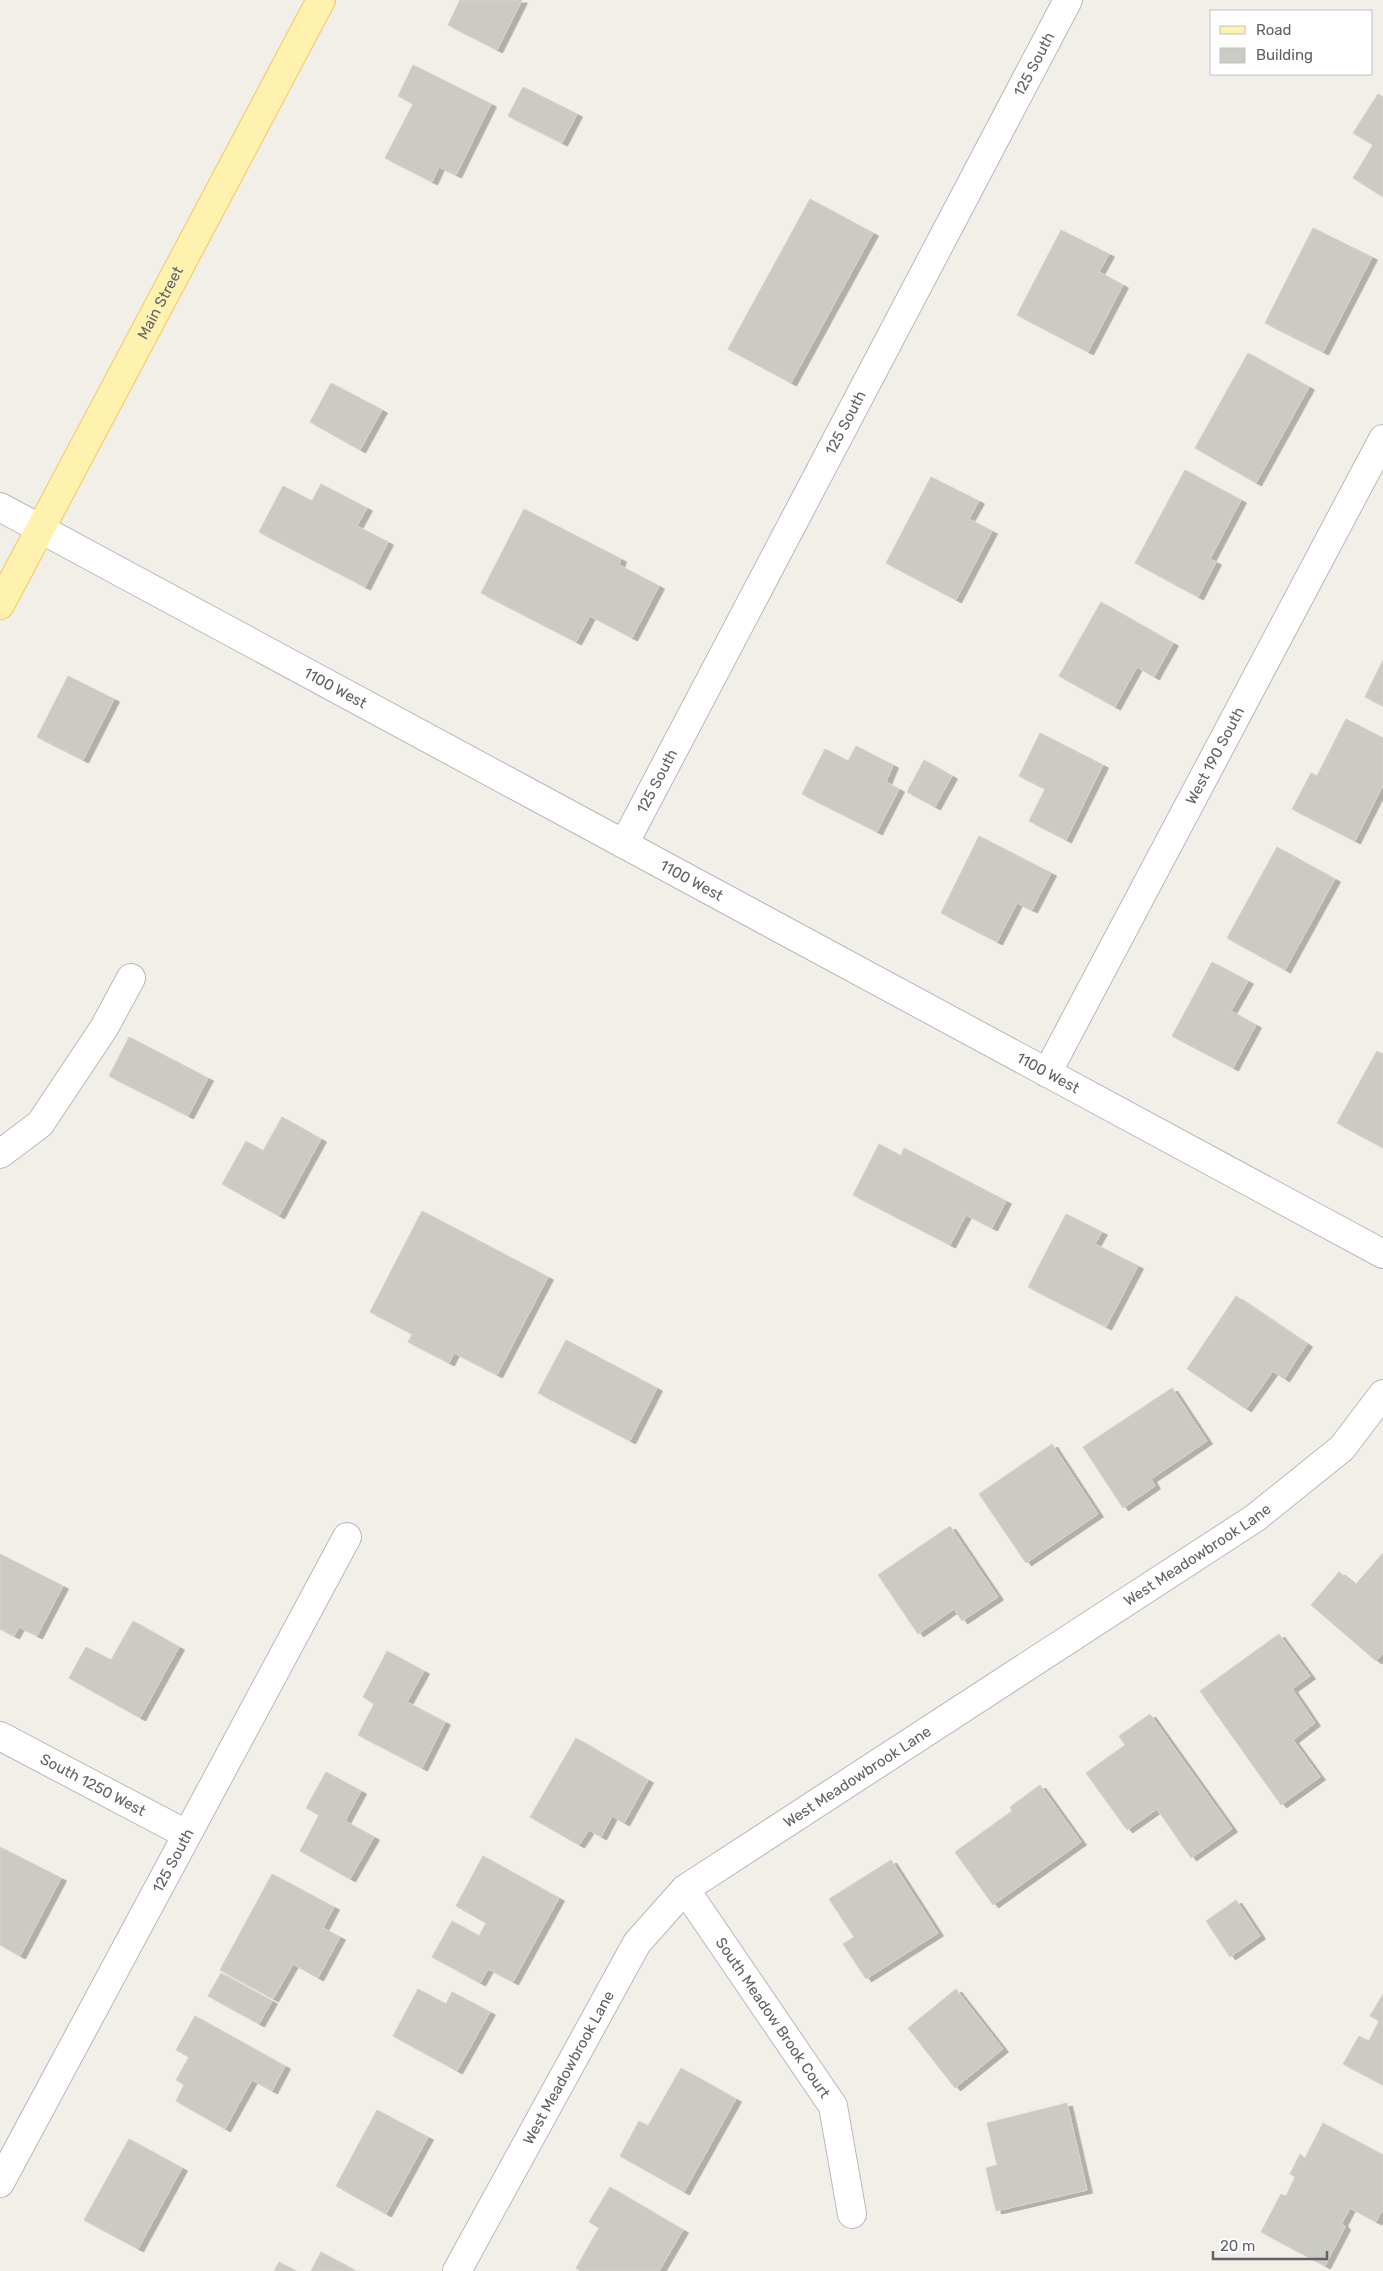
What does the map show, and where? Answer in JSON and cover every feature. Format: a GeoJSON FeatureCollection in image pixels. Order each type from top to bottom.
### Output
{"type":"FeatureCollection","features":[{"type":"Feature","properties":{"kind":"main road","name":"Main Street"},"geometry":{"type":"LineString","coordinates":[[0,605],[322,0]]}},
{"type":"Feature","properties":{"kind":"street","name":"125 South"},"geometry":{"type":"LineString","coordinates":[[624,844],[1068,0]]}},
{"type":"Feature","properties":{"kind":"street","name":"West 190 South"},"geometry":{"type":"LineString","coordinates":[[1047,1073],[1383,439]]}},
{"type":"Feature","properties":{"kind":"street","name":"1100 West"},"geometry":{"type":"LineString","coordinates":[[0,507],[1383,1254]]}},
{"type":"Feature","properties":{"kind":"street"},"geometry":{"type":"LineString","coordinates":[[0,1154],[40,1124],[104,1028],[131,978]]}},
{"type":"Feature","properties":{"kind":"street","name":"West Meadowbrook Lane"},"geometry":{"type":"LineString","coordinates":[[457,2271],[637,1944],[685,1889],[1256,1518],[1342,1448],[1383,1394]]}},
{"type":"Feature","properties":{"kind":"street","name":"125 South"},"geometry":{"type":"LineString","coordinates":[[0,2183],[347,1537]]}},
{"type":"Feature","properties":{"kind":"street","name":"South 1250 West"},"geometry":{"type":"LineString","coordinates":[[0,1736],[186,1834]]}},
{"type":"Feature","properties":{"kind":"street","name":"South Meadow Brook Court"},"geometry":{"type":"LineString","coordinates":[[685,1889],[833,2106],[852,2214]]}},
{"type":"Feature","properties":{"kind":"building"},"geometry":{"type":"Polygon","coordinates":[[[460,0],[522,0],[497,50],[448,25],[460,0]]]}},
{"type":"Feature","properties":{"kind":"building"},"geometry":{"type":"Polygon","coordinates":[[[413,65],[491,104],[456,175],[439,167],[432,182],[385,158],[413,104],[398,96],[413,65]]]}},
{"type":"Feature","properties":{"kind":"building"},"geometry":{"type":"Polygon","coordinates":[[[523,87],[577,114],[562,143],[508,116],[523,87]]]}},
{"type":"Feature","properties":{"kind":"building"},"geometry":{"type":"Polygon","coordinates":[[[1378,94],[1383,97],[1383,197],[1353,178],[1373,145],[1353,133],[1378,94]]]}},
{"type":"Feature","properties":{"kind":"building"},"geometry":{"type":"Polygon","coordinates":[[[810,199],[873,233],[791,383],[728,349],[810,199]]]}},
{"type":"Feature","properties":{"kind":"building"},"geometry":{"type":"Polygon","coordinates":[[[1313,228],[1372,257],[1323,352],[1265,323],[1313,228]]]}},
{"type":"Feature","properties":{"kind":"building"},"geometry":{"type":"Polygon","coordinates":[[[1061,230],[1109,254],[1099,272],[1123,285],[1088,352],[1017,315],[1061,230]]]}},
{"type":"Feature","properties":{"kind":"building"},"geometry":{"type":"Polygon","coordinates":[[[1248,353],[1309,387],[1256,483],[1195,448],[1248,353]]]}},
{"type":"Feature","properties":{"kind":"building"},"geometry":{"type":"Polygon","coordinates":[[[331,383],[382,410],[360,450],[310,422],[331,383]]]}},
{"type":"Feature","properties":{"kind":"building"},"geometry":{"type":"Polygon","coordinates":[[[1185,470],[1241,500],[1210,559],[1216,562],[1198,597],[1135,563],[1185,470]]]}},
{"type":"Feature","properties":{"kind":"building"},"geometry":{"type":"Polygon","coordinates":[[[931,477],[979,501],[969,519],[992,531],[956,600],[886,563],[931,477]]]}},
{"type":"Feature","properties":{"kind":"building"},"geometry":{"type":"Polygon","coordinates":[[[321,484],[367,508],[357,526],[388,542],[365,587],[259,532],[283,486],[312,501],[321,484]]]}},
{"type":"Feature","properties":{"kind":"building"},"geometry":{"type":"Polygon","coordinates":[[[524,509],[621,559],[619,565],[659,586],[632,638],[590,616],[576,642],[481,593],[524,509]]]}},
{"type":"Feature","properties":{"kind":"building"},"geometry":{"type":"Polygon","coordinates":[[[1101,602],[1173,643],[1154,677],[1137,667],[1115,707],[1059,676],[1101,602]]]}},
{"type":"Feature","properties":{"kind":"building"},"geometry":{"type":"Polygon","coordinates":[[[1383,660],[1383,706],[1365,697],[1383,660]]]}},
{"type":"Feature","properties":{"kind":"building"},"geometry":{"type":"Polygon","coordinates":[[[68,676],[114,699],[83,760],[37,737],[68,676]]]}},
{"type":"Feature","properties":{"kind":"building"},"geometry":{"type":"Polygon","coordinates":[[[1346,719],[1383,738],[1383,785],[1355,841],[1292,809],[1311,773],[1317,776],[1346,719]]]}},
{"type":"Feature","properties":{"kind":"building"},"geometry":{"type":"Polygon","coordinates":[[[1040,733],[1103,765],[1066,840],[1029,821],[1045,789],[1019,776],[1040,733]]]}},
{"type":"Feature","properties":{"kind":"building"},"geometry":{"type":"Polygon","coordinates":[[[856,746],[893,765],[886,782],[899,789],[877,832],[802,794],[825,749],[848,761],[856,746]]]}},
{"type":"Feature","properties":{"kind":"building"},"geometry":{"type":"Polygon","coordinates":[[[924,760],[952,776],[935,807],[907,792],[924,760]]]}},
{"type":"Feature","properties":{"kind":"building"},"geometry":{"type":"Polygon","coordinates":[[[979,836],[1051,873],[1032,910],[1017,903],[997,942],[941,913],[979,836]]]}},
{"type":"Feature","properties":{"kind":"building"},"geometry":{"type":"Polygon","coordinates":[[[1277,847],[1335,879],[1285,970],[1227,938],[1277,847]]]}},
{"type":"Feature","properties":{"kind":"building"},"geometry":{"type":"Polygon","coordinates":[[[1212,962],[1248,981],[1231,1011],[1256,1025],[1233,1068],[1172,1036],[1212,962]]]}},
{"type":"Feature","properties":{"kind":"building"},"geometry":{"type":"Polygon","coordinates":[[[129,1037],[208,1078],[188,1116],[109,1076],[129,1037]]]}},
{"type":"Feature","properties":{"kind":"building"},"geometry":{"type":"Polygon","coordinates":[[[1377,1051],[1383,1054],[1383,1148],[1337,1123],[1377,1051]]]}},
{"type":"Feature","properties":{"kind":"building"},"geometry":{"type":"Polygon","coordinates":[[[282,1117],[321,1139],[279,1216],[222,1184],[246,1141],[263,1151],[282,1117]]]}},
{"type":"Feature","properties":{"kind":"building"},"geometry":{"type":"Polygon","coordinates":[[[879,1144],[901,1156],[904,1148],[1006,1201],[992,1228],[966,1215],[950,1245],[853,1195],[879,1144]]]}},
{"type":"Feature","properties":{"kind":"building"},"geometry":{"type":"Polygon","coordinates":[[[422,1211],[548,1277],[497,1375],[454,1353],[449,1363],[408,1342],[412,1334],[370,1312],[422,1211]]]}},
{"type":"Feature","properties":{"kind":"building"},"geometry":{"type":"Polygon","coordinates":[[[1066,1214],[1102,1232],[1095,1244],[1138,1266],[1106,1327],[1028,1287],[1066,1214]]]}},
{"type":"Feature","properties":{"kind":"building"},"geometry":{"type":"Polygon","coordinates":[[[1236,1296],[1307,1344],[1284,1379],[1273,1371],[1246,1409],[1187,1369],[1236,1296]]]}},
{"type":"Feature","properties":{"kind":"building"},"geometry":{"type":"Polygon","coordinates":[[[566,1340],[657,1388],[630,1441],[538,1393],[566,1340]]]}},
{"type":"Feature","properties":{"kind":"building"},"geometry":{"type":"Polygon","coordinates":[[[1172,1388],[1207,1441],[1151,1479],[1155,1486],[1123,1508],[1083,1447],[1172,1388]]]}},
{"type":"Feature","properties":{"kind":"building"},"geometry":{"type":"Polygon","coordinates":[[[1052,1444],[1098,1514],[1026,1563],[979,1494],[1052,1444]]]}},
{"type":"Feature","properties":{"kind":"building"},"geometry":{"type":"Polygon","coordinates":[[[950,1526],[998,1597],[962,1621],[954,1609],[918,1634],[878,1575],[950,1526]]]}},
{"type":"Feature","properties":{"kind":"building"},"geometry":{"type":"Polygon","coordinates":[[[1383,1553],[1383,1653],[1376,1661],[1311,1605],[1339,1572],[1355,1585],[1383,1553]]]}},
{"type":"Feature","properties":{"kind":"building"},"geometry":{"type":"Polygon","coordinates":[[[0,1554],[63,1586],[37,1636],[19,1627],[14,1636],[0,1629],[0,1554]]]}},
{"type":"Feature","properties":{"kind":"building"},"geometry":{"type":"Polygon","coordinates":[[[133,1621],[179,1647],[140,1718],[69,1678],[86,1647],[111,1660],[133,1621]]]}},
{"type":"Feature","properties":{"kind":"building"},"geometry":{"type":"Polygon","coordinates":[[[1279,1634],[1310,1676],[1292,1689],[1315,1723],[1293,1740],[1320,1777],[1281,1805],[1200,1691],[1279,1634]]]}},
{"type":"Feature","properties":{"kind":"building"},"geometry":{"type":"Polygon","coordinates":[[[387,1651],[424,1671],[407,1702],[445,1722],[422,1768],[358,1735],[374,1704],[363,1697],[387,1651]]]}},
{"type":"Feature","properties":{"kind":"building"},"geometry":{"type":"Polygon","coordinates":[[[1150,1714],[1232,1829],[1191,1858],[1157,1809],[1127,1830],[1086,1773],[1125,1745],[1119,1736],[1150,1714]]]}},
{"type":"Feature","properties":{"kind":"building"},"geometry":{"type":"Polygon","coordinates":[[[576,1738],[648,1780],[624,1823],[612,1816],[601,1837],[589,1830],[579,1845],[530,1817],[576,1738]]]}},
{"type":"Feature","properties":{"kind":"building"},"geometry":{"type":"Polygon","coordinates":[[[326,1772],[361,1791],[345,1821],[374,1837],[350,1879],[300,1851],[319,1815],[306,1808],[326,1772]]]}},
{"type":"Feature","properties":{"kind":"building"},"geometry":{"type":"Polygon","coordinates":[[[1040,1785],[1081,1842],[993,1905],[955,1852],[1012,1811],[1010,1807],[1040,1785]]]}},
{"type":"Feature","properties":{"kind":"building"},"geometry":{"type":"Polygon","coordinates":[[[0,1847],[61,1878],[20,1956],[0,1945],[0,1847]]]}},
{"type":"Feature","properties":{"kind":"building"},"geometry":{"type":"Polygon","coordinates":[[[483,1856],[559,1898],[513,1982],[488,1969],[480,1983],[432,1957],[452,1921],[479,1936],[486,1923],[456,1906],[483,1856]]]}},
{"type":"Feature","properties":{"kind":"building"},"geometry":{"type":"Polygon","coordinates":[[[891,1860],[938,1933],[866,1979],[843,1944],[854,1937],[829,1899],[891,1860]]]}},
{"type":"Feature","properties":{"kind":"building"},"geometry":{"type":"Polygon","coordinates":[[[272,1874],[334,1907],[323,1928],[340,1937],[318,1978],[293,1964],[273,1999],[220,1970],[272,1874]]]}},
{"type":"Feature","properties":{"kind":"building"},"geometry":{"type":"Polygon","coordinates":[[[1236,1900],[1260,1936],[1230,1957],[1206,1921],[1236,1900]]]}},
{"type":"Feature","properties":{"kind":"building"},"geometry":{"type":"Polygon","coordinates":[[[221,1973],[272,2001],[259,2024],[208,1996],[221,1973]]]}},
{"type":"Feature","properties":{"kind":"building"},"geometry":{"type":"Polygon","coordinates":[[[418,1989],[446,2004],[452,1992],[490,2012],[457,2071],[393,2036],[418,1989]]]}},
{"type":"Feature","properties":{"kind":"building"},"geometry":{"type":"Polygon","coordinates":[[[956,1989],[1003,2049],[955,2088],[908,2028],[956,1989]]]}},
{"type":"Feature","properties":{"kind":"building"},"geometry":{"type":"Polygon","coordinates":[[[1383,1994],[1383,2085],[1343,2064],[1359,2036],[1369,2041],[1379,2021],[1370,2016],[1383,1994]]]}},
{"type":"Feature","properties":{"kind":"building"},"geometry":{"type":"Polygon","coordinates":[[[195,2016],[285,2066],[272,2091],[252,2080],[225,2129],[176,2101],[184,2085],[176,2080],[189,2057],[176,2050],[195,2016]]]}},
{"type":"Feature","properties":{"kind":"building"},"geometry":{"type":"Polygon","coordinates":[[[681,2068],[736,2099],[684,2192],[620,2156],[639,2121],[648,2126],[681,2068]]]}},
{"type":"Feature","properties":{"kind":"building"},"geometry":{"type":"Polygon","coordinates":[[[1067,2103],[1087,2190],[996,2211],[986,2168],[997,2165],[987,2123],[1067,2103]]]}},
{"type":"Feature","properties":{"kind":"building"},"geometry":{"type":"Polygon","coordinates":[[[377,2110],[428,2137],[386,2214],[336,2186],[377,2110]]]}},
{"type":"Feature","properties":{"kind":"building"},"geometry":{"type":"Polygon","coordinates":[[[1323,2123],[1383,2155],[1383,2209],[1376,2222],[1350,2208],[1342,2223],[1345,2227],[1325,2266],[1261,2232],[1281,2194],[1286,2196],[1295,2177],[1290,2174],[1300,2154],[1305,2158],[1323,2123]]]}},
{"type":"Feature","properties":{"kind":"building"},"geometry":{"type":"Polygon","coordinates":[[[129,2139],[182,2168],[138,2249],[84,2220],[129,2139]]]}},
{"type":"Feature","properties":{"kind":"building"},"geometry":{"type":"Polygon","coordinates":[[[610,2187],[683,2230],[659,2271],[580,2271],[576,2268],[599,2228],[589,2222],[610,2187]]]}},
{"type":"Feature","properties":{"kind":"building"},"geometry":{"type":"Polygon","coordinates":[[[321,2252],[356,2271],[311,2271],[321,2252]]]}},
{"type":"Feature","properties":{"kind":"building"},"geometry":{"type":"Polygon","coordinates":[[[279,2262],[296,2271],[274,2271],[279,2262]]]}}]}
